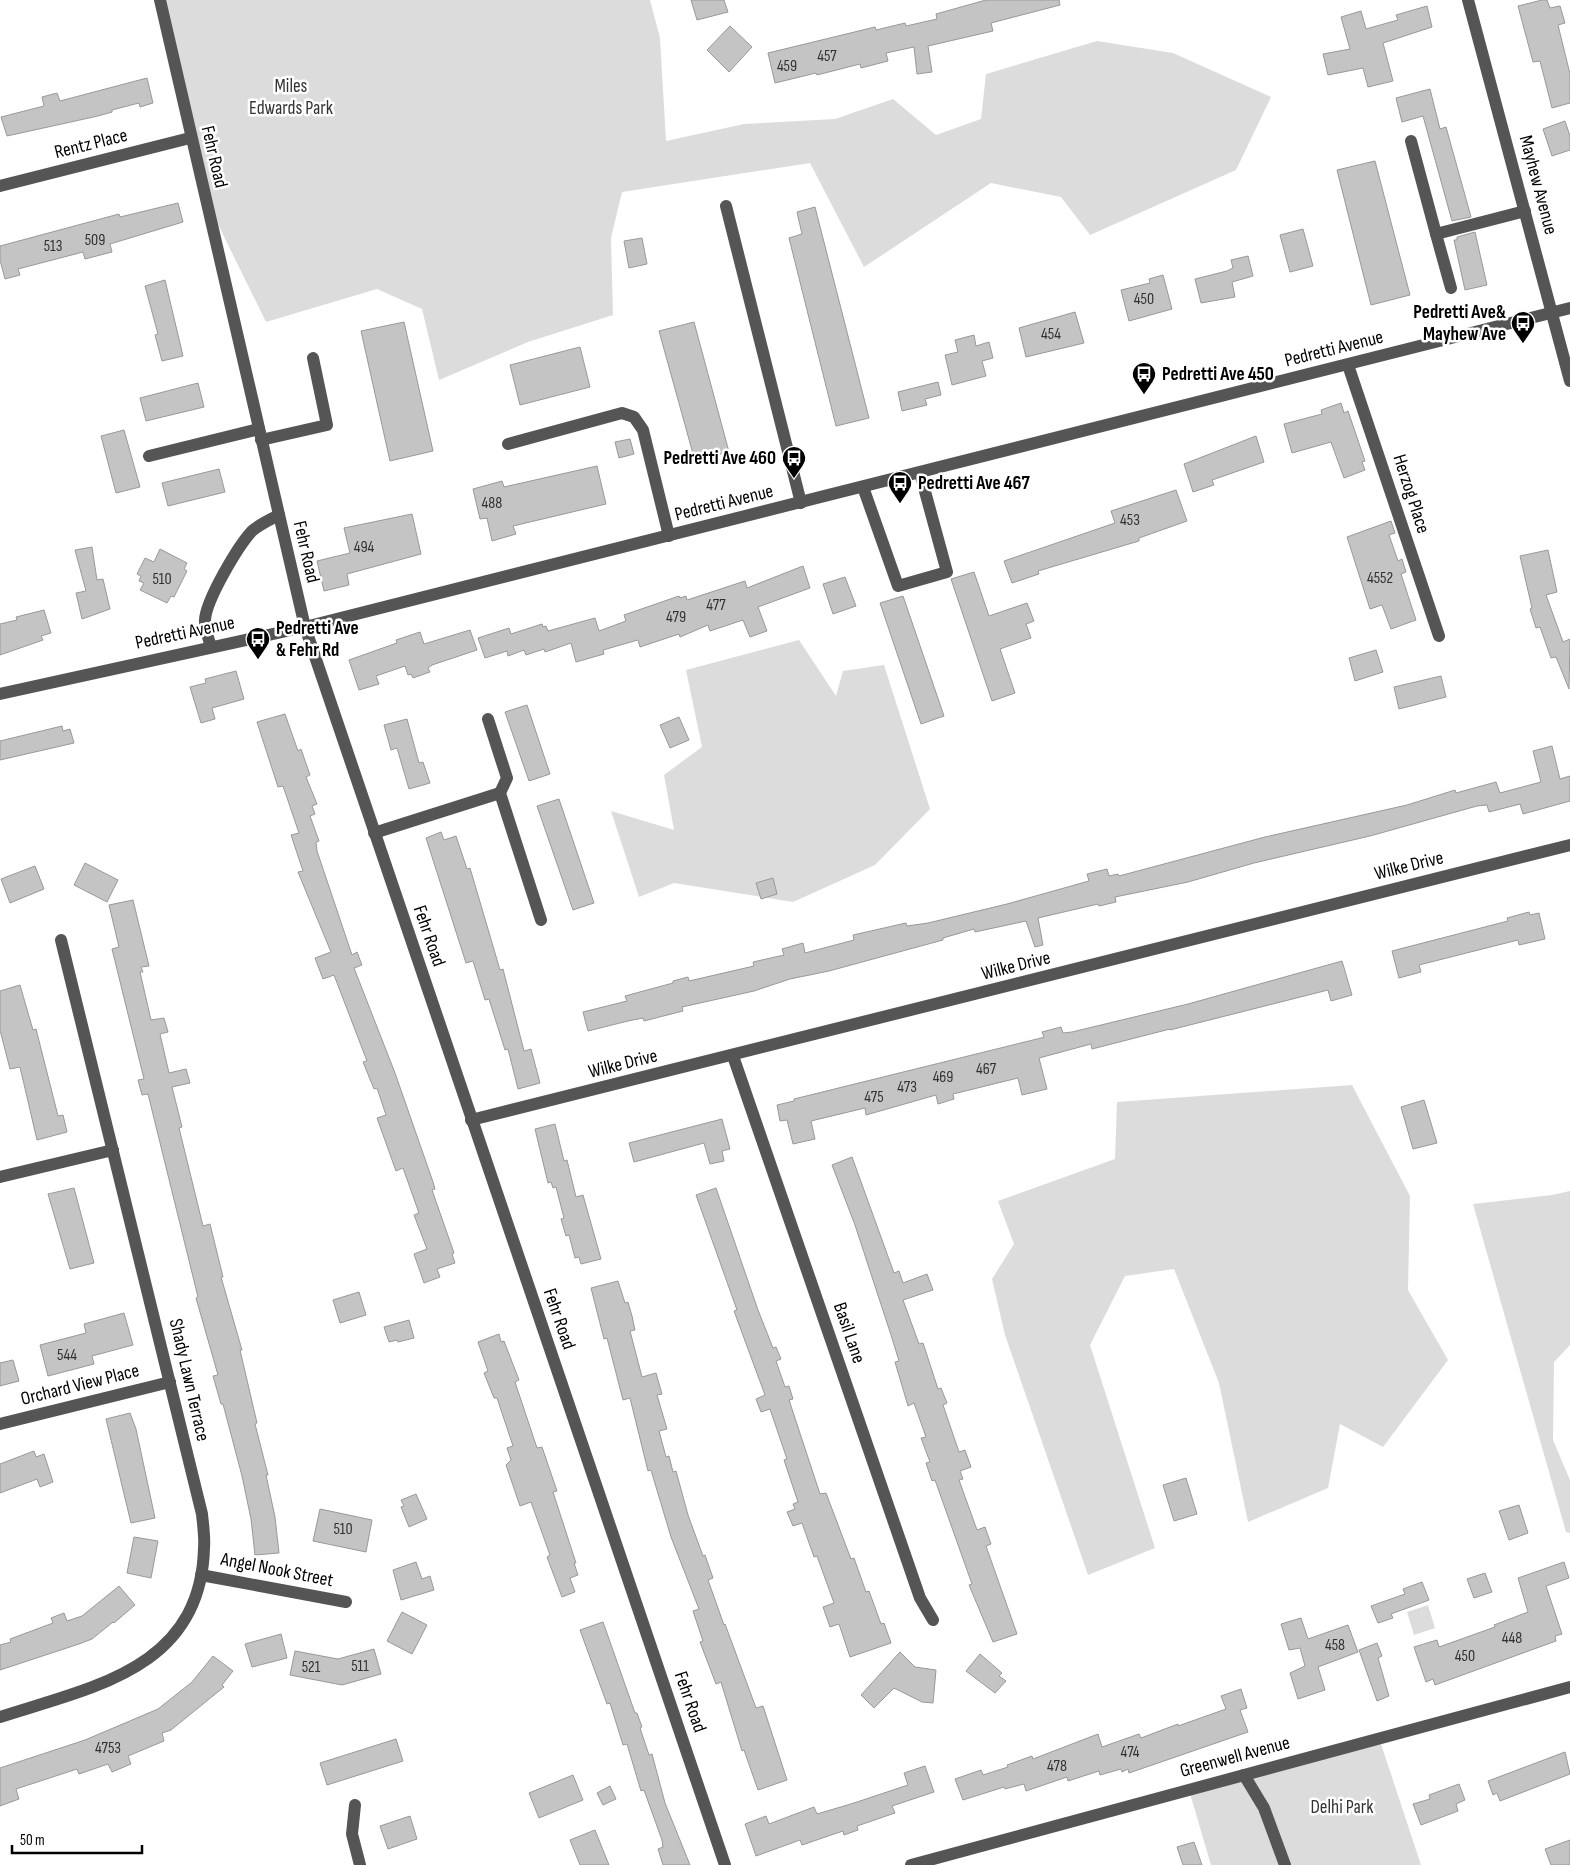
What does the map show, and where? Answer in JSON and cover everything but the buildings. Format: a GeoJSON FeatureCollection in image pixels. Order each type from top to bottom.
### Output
{"type":"FeatureCollection","features":[{"type":"Feature","properties":{"kind":"street","name":"Fehr Road"},"geometry":{"type":"LineString","coordinates":[[160,0],[190,138],[305,627],[471,1120],[726,1865]]}},
{"type":"Feature","properties":{"kind":"street","name":"Mayhew Avenue"},"geometry":{"type":"LineString","coordinates":[[1468,0],[1570,380]]}},
{"type":"Feature","properties":{"kind":"street","name":"Rentz Place"},"geometry":{"type":"LineString","coordinates":[[0,186],[190,138]]}},
{"type":"Feature","properties":{"kind":"street"},"geometry":{"type":"LineString","coordinates":[[1411,141],[1451,288]]}},
{"type":"Feature","properties":{"kind":"street"},"geometry":{"type":"LineString","coordinates":[[726,206],[801,503]]}},
{"type":"Feature","properties":{"kind":"street"},"geometry":{"type":"LineString","coordinates":[[1436,234],[1525,211]]}},
{"type":"Feature","properties":{"kind":"street","name":"Pedretti Avenue"},"geometry":{"type":"LineString","coordinates":[[0,694],[305,627],[1553,314],[1570,308]]}},
{"type":"Feature","properties":{"kind":"street"},"geometry":{"type":"LineString","coordinates":[[148,456],[260,434],[327,425],[313,358]]}},
{"type":"Feature","properties":{"kind":"street","name":"Herzog Place"},"geometry":{"type":"LineString","coordinates":[[1348,365],[1439,636]]}},
{"type":"Feature","properties":{"kind":"street"},"geometry":{"type":"LineString","coordinates":[[508,444],[622,413],[634,417],[643,430],[669,536]]}},
{"type":"Feature","properties":{"kind":"street"},"geometry":{"type":"LineString","coordinates":[[863,487],[898,586],[947,572],[920,473]]}},
{"type":"Feature","properties":{"kind":"street"},"geometry":{"type":"LineString","coordinates":[[211,647],[204,621],[209,602],[235,553],[262,523],[279,515]]}},
{"type":"Feature","properties":{"kind":"street"},"geometry":{"type":"LineString","coordinates":[[488,719],[507,778],[500,793],[541,920]]}},
{"type":"Feature","properties":{"kind":"street"},"geometry":{"type":"LineString","coordinates":[[374,833],[500,793]]}},
{"type":"Feature","properties":{"kind":"street","name":"Wilke Drive"},"geometry":{"type":"LineString","coordinates":[[471,1120],[733,1056],[1570,845]]}},
{"type":"Feature","properties":{"kind":"street","name":"Shady Lawn Terrace"},"geometry":{"type":"LineString","coordinates":[[0,1717],[113,1680],[134,1670],[154,1656],[180,1626],[195,1598],[202,1575],[204,1548],[202,1514],[61,940]]}},
{"type":"Feature","properties":{"kind":"street","name":"Basil Lane"},"geometry":{"type":"LineString","coordinates":[[733,1056],[920,1598],[933,1620]]}},
{"type":"Feature","properties":{"kind":"street"},"geometry":{"type":"LineString","coordinates":[[0,1177],[113,1150]]}},
{"type":"Feature","properties":{"kind":"street","name":"Orchard View Place"},"geometry":{"type":"LineString","coordinates":[[0,1424],[170,1382]]}},
{"type":"Feature","properties":{"kind":"street","name":"Angel Nook Street"},"geometry":{"type":"LineString","coordinates":[[202,1575],[346,1602]]}},
{"type":"Feature","properties":{"kind":"street","name":"Greenwell Avenue"},"geometry":{"type":"LineString","coordinates":[[911,1865],[1570,1687]]}},
{"type":"Feature","properties":{"kind":"street"},"geometry":{"type":"LineString","coordinates":[[1244,1775],[1264,1808],[1285,1865]]}},
{"type":"Feature","properties":{"kind":"street"},"geometry":{"type":"LineString","coordinates":[[355,1805],[352,1834],[360,1865]]}},
{"type":"Feature","properties":{"kind":"green space","name":"Miles Edwards Park"},"geometry":{"type":"Polygon","coordinates":[[[160,0],[650,0],[660,38],[666,141],[744,124],[835,119],[893,99],[936,135],[981,119],[986,74],[1097,41],[1173,53],[1271,97],[1236,170],[1090,235],[1061,197],[991,183],[864,267],[810,163],[622,192],[611,238],[613,315],[528,342],[439,380],[422,309],[377,289],[266,322],[204,196],[160,0]]]}},
{"type":"Feature","properties":{"kind":"green space"},"geometry":{"type":"Polygon","coordinates":[[[799,640],[836,696],[843,671],[884,665],[930,809],[875,865],[793,902],[674,883],[639,897],[611,811],[674,830],[664,775],[702,747],[686,670],[799,640]]]}},
{"type":"Feature","properties":{"kind":"green space"},"geometry":{"type":"Polygon","coordinates":[[[1352,1085],[1410,1196],[1408,1290],[1448,1360],[1383,1447],[1340,1424],[1328,1488],[1248,1522],[1219,1383],[1174,1269],[1125,1276],[1090,1345],[1155,1548],[1088,1575],[1005,1335],[992,1279],[1014,1244],[998,1201],[1115,1159],[1117,1102],[1352,1085]]]}},
{"type":"Feature","properties":{"kind":"green space"},"geometry":{"type":"Polygon","coordinates":[[[1570,1191],[1570,1345],[1554,1362],[1553,1440],[1570,1480],[1570,1533],[1566,1532],[1473,1204],[1552,1195],[1570,1191]]]}},
{"type":"Feature","properties":{"kind":"green space"},"geometry":{"type":"Polygon","coordinates":[[[1428,1605],[1435,1628],[1414,1635],[1407,1612],[1428,1605]]]}},
{"type":"Feature","properties":{"kind":"green space","name":"Delhi Park"},"geometry":{"type":"Polygon","coordinates":[[[1379,1738],[1421,1865],[1211,1865],[1189,1790],[1379,1738]]]}},
{"type":"Feature","properties":{"kind":"place","name":"Pedretti Ave& Mayhew Ave"},"geometry":{"type":"Point","coordinates":[1523,344]}},
{"type":"Feature","properties":{"kind":"place","name":"Pedretti Ave 450"},"geometry":{"type":"Point","coordinates":[1144,395]}},
{"type":"Feature","properties":{"kind":"place","name":"Pedretti Ave 460"},"geometry":{"type":"Point","coordinates":[794,479]}},
{"type":"Feature","properties":{"kind":"place","name":"Pedretti Ave 467"},"geometry":{"type":"Point","coordinates":[900,504]}},
{"type":"Feature","properties":{"kind":"place","name":"Pedretti Ave & Fehr Rd"},"geometry":{"type":"Point","coordinates":[258,660]}}]}
